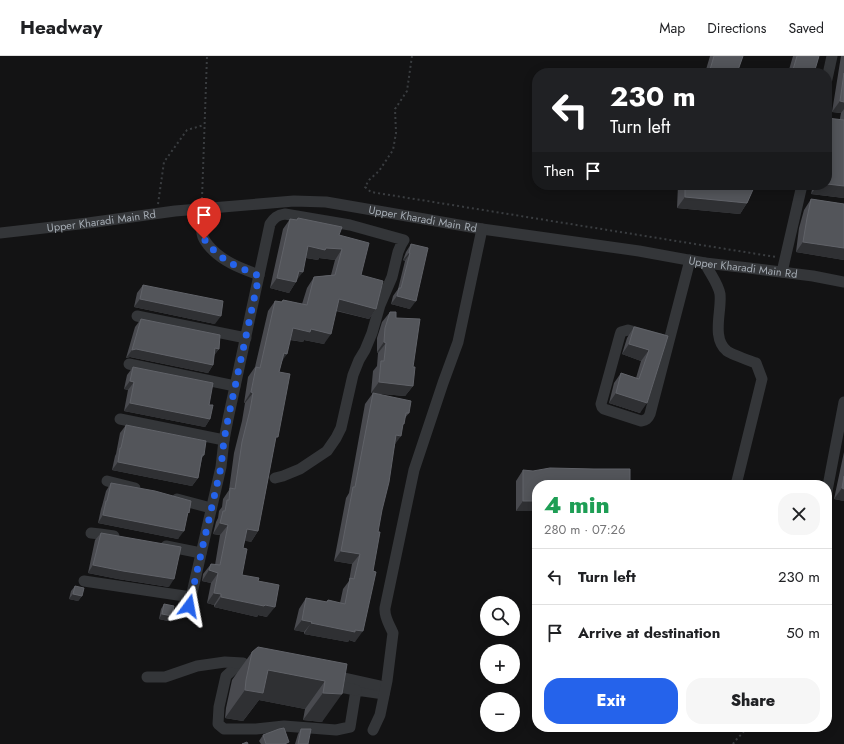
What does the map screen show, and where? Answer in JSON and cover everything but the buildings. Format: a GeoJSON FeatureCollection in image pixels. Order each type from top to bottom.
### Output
{"type":"FeatureCollection","features":[{"type":"Feature","properties":{"kind":"street"},"geometry":{"type":"LineString","coordinates":[[829,68],[832,56]]}},
{"type":"Feature","properties":{"kind":"street"},"geometry":{"type":"LineString","coordinates":[[782,272],[801,190]]}},
{"type":"Feature","properties":{"kind":"street","name":"Upper Kharadi Main Rd"},"geometry":{"type":"LineString","coordinates":[[0,232],[88,223],[157,213],[294,201],[326,202],[482,230],[639,251],[705,263],[813,276],[844,282]]}},
{"type":"Feature","properties":{"kind":"street"},"geometry":{"type":"LineString","coordinates":[[201,209],[201,226],[204,239],[212,249],[234,266],[259,276]]}},
{"type":"Feature","properties":{"kind":"street"},"geometry":{"type":"LineString","coordinates":[[84,581],[190,602],[221,467],[224,440],[270,224],[273,219],[278,215],[285,214],[350,225],[404,240],[398,252],[392,277],[380,305],[372,333],[353,375],[341,428],[336,438],[327,451],[300,469],[275,478]]}},
{"type":"Feature","properties":{"kind":"street"},"geometry":{"type":"LineString","coordinates":[[373,730],[380,715],[385,691],[393,633],[385,616],[385,608],[395,557],[414,470],[442,383],[458,342],[482,230]]}},
{"type":"Feature","properties":{"kind":"street"},"geometry":{"type":"LineString","coordinates":[[668,341],[628,330],[621,332],[601,404],[604,409],[641,421],[648,418],[690,260]]}},
{"type":"Feature","properties":{"kind":"street"},"geometry":{"type":"LineString","coordinates":[[705,263],[718,288],[720,296],[718,328],[719,339],[728,351],[756,363],[762,379],[737,480]]}},
{"type":"Feature","properties":{"kind":"street"},"geometry":{"type":"LineString","coordinates":[[137,316],[246,338]]}},
{"type":"Feature","properties":{"kind":"street"},"geometry":{"type":"LineString","coordinates":[[129,364],[235,386]]}},
{"type":"Feature","properties":{"kind":"street"},"geometry":{"type":"LineString","coordinates":[[829,480],[844,402]]}},
{"type":"Feature","properties":{"kind":"street"},"geometry":{"type":"LineString","coordinates":[[120,418],[224,440]]}},
{"type":"Feature","properties":{"kind":"street"},"geometry":{"type":"LineString","coordinates":[[107,481],[144,490]]}},
{"type":"Feature","properties":{"kind":"street"},"geometry":{"type":"LineString","coordinates":[[167,496],[211,508]]}},
{"type":"Feature","properties":{"kind":"street"},"geometry":{"type":"LineString","coordinates":[[91,533],[123,538]]}},
{"type":"Feature","properties":{"kind":"street"},"geometry":{"type":"LineString","coordinates":[[154,544],[201,553]]}},
{"type":"Feature","properties":{"kind":"street"},"geometry":{"type":"LineString","coordinates":[[147,677],[165,677],[197,666],[225,662],[262,668],[236,667],[226,676],[219,707],[218,724],[224,729],[256,729],[284,726],[336,730],[350,727],[356,690]]}},
{"type":"Feature","properties":{"kind":"street"},"geometry":{"type":"LineString","coordinates":[[319,678],[385,691],[356,690],[319,678]]}},
{"type":"Feature","properties":{"kind":"path"},"geometry":{"type":"LineString","coordinates":[[201,209],[207,56]]}},
{"type":"Feature","properties":{"kind":"path"},"geometry":{"type":"LineString","coordinates":[[412,56],[407,91],[395,109],[396,133],[393,150],[379,171],[369,180],[365,187],[371,192],[785,259]]}},
{"type":"Feature","properties":{"kind":"path"},"geometry":{"type":"LineString","coordinates":[[157,213],[164,162],[187,130],[204,125]]}},
{"type":"Feature","properties":{"kind":"path"},"geometry":{"type":"LineString","coordinates":[[733,744],[743,732]]}},
{"type":"Feature","properties":{"kind":"route"},"geometry":{"type":"LineString","coordinates":[[189,606],[221,467],[228,419],[259,276],[234,266],[223,259],[204,239]]}}]}
